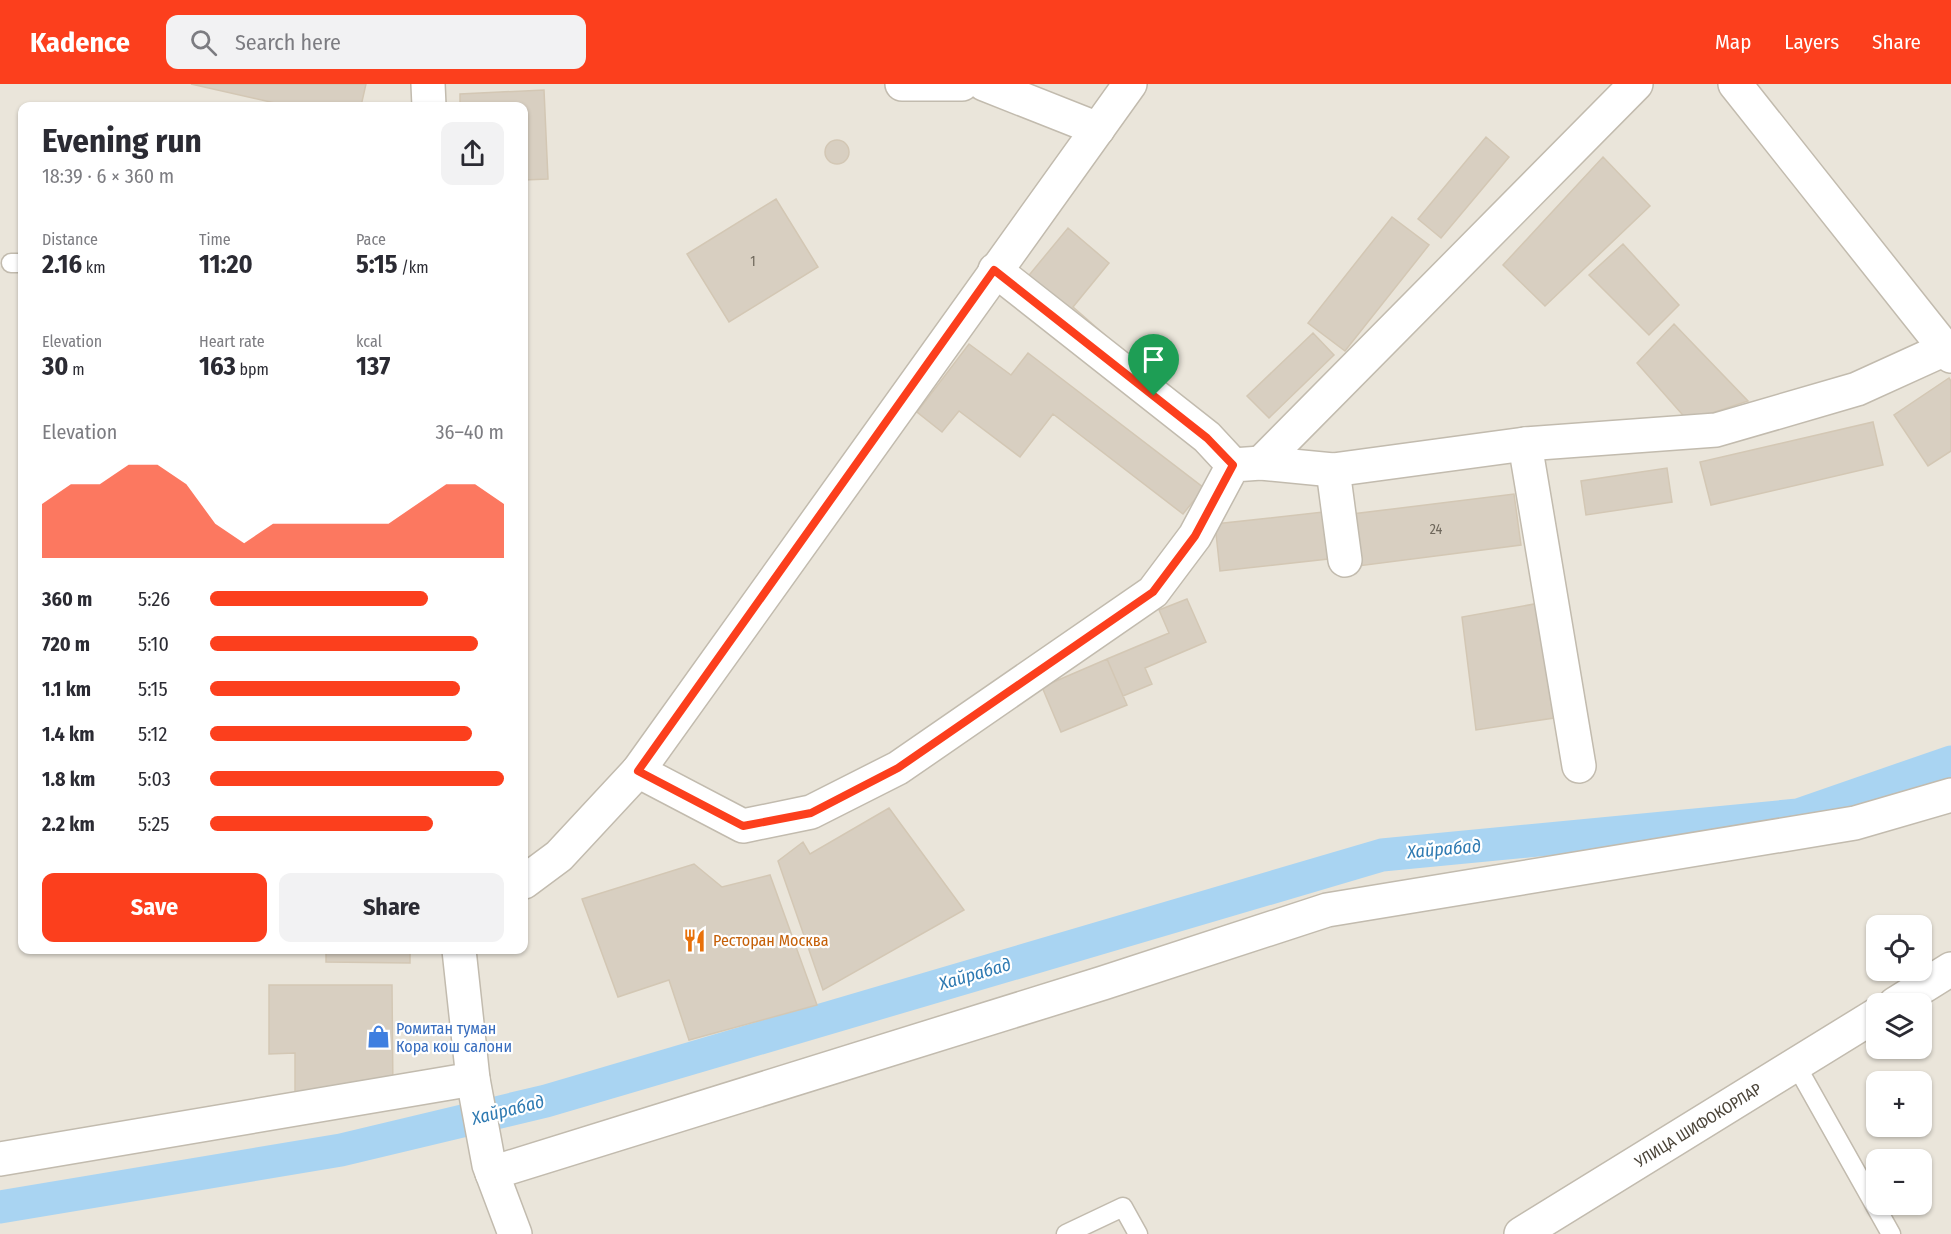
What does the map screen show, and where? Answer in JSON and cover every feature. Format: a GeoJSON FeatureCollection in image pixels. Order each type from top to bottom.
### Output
{"type":"FeatureCollection","features":[{"type":"Feature","properties":{"kind":"street"},"geometry":{"type":"LineString","coordinates":[[428,84],[429,102]]}},
{"type":"Feature","properties":{"kind":"street"},"geometry":{"type":"LineString","coordinates":[[902,84],[962,84]]}},
{"type":"Feature","properties":{"kind":"street"},"geometry":{"type":"LineString","coordinates":[[984,84],[1098,129]]}},
{"type":"Feature","properties":{"kind":"street"},"geometry":{"type":"LineString","coordinates":[[528,879],[559,856],[638,771],[994,270],[1130,84]]}},
{"type":"Feature","properties":{"kind":"street"},"geometry":{"type":"LineString","coordinates":[[638,771],[743,826],[811,813],[898,768],[1153,592],[1247,464],[1636,84]]}},
{"type":"Feature","properties":{"kind":"street"},"geometry":{"type":"LineString","coordinates":[[994,270],[1207,438],[1247,464],[1333,470],[1525,444],[1716,429],[1857,389],[1948,352],[1735,84]]}},
{"type":"Feature","properties":{"kind":"street"},"geometry":{"type":"LineString","coordinates":[[1525,444],[1579,766]]}},
{"type":"Feature","properties":{"kind":"street"},"geometry":{"type":"LineString","coordinates":[[1333,470],[1345,560]]}},
{"type":"Feature","properties":{"kind":"street"},"geometry":{"type":"LineString","coordinates":[[490,1169],[1103,983],[1327,910],[1855,823],[1951,795]]}},
{"type":"Feature","properties":{"kind":"street"},"geometry":{"type":"LineString","coordinates":[[459,954],[475,1085],[490,1169],[515,1234]]}},
{"type":"Feature","properties":{"kind":"street"},"geometry":{"type":"LineString","coordinates":[[1913,993],[1951,969]]}},
{"type":"Feature","properties":{"kind":"street","name":"УЛИЦА ШИФОКОРЛАР"},"geometry":{"type":"LineString","coordinates":[[1521,1234],[1866,1021]]}},
{"type":"Feature","properties":{"kind":"street"},"geometry":{"type":"LineString","coordinates":[[0,1160],[475,1085]]}},
{"type":"Feature","properties":{"kind":"lane"},"geometry":{"type":"LineString","coordinates":[[1796,1065],[1891,1234]]}},
{"type":"Feature","properties":{"kind":"lane"},"geometry":{"type":"LineString","coordinates":[[1066,1234],[1123,1207],[1138,1234]]}},
{"type":"Feature","properties":{"kind":"shaded area"},"geometry":{"type":"Polygon","coordinates":[[[0,84],[1951,84],[1951,1234],[0,1234],[0,84]]]}},
{"type":"Feature","properties":{"kind":"building"},"geometry":{"type":"Polygon","coordinates":[[[191,84],[366,84],[362,102],[270,102],[191,84]]]}},
{"type":"Feature","properties":{"kind":"building"},"geometry":{"type":"Polygon","coordinates":[[[544,90],[548,179],[528,180],[528,102],[460,102],[460,94],[544,90]]]}},
{"type":"Feature","properties":{"kind":"building"},"geometry":{"type":"Polygon","coordinates":[[[1486,137],[1509,157],[1441,238],[1418,219],[1486,137]]]}},
{"type":"Feature","properties":{"kind":"building"},"geometry":{"type":"Polygon","coordinates":[[[837,140],[845,144],[849,152],[845,160],[837,164],[829,160],[825,152],[829,144],[837,140]]]}},
{"type":"Feature","properties":{"kind":"building"},"geometry":{"type":"Polygon","coordinates":[[[1603,157],[1650,206],[1545,306],[1503,265],[1603,157]]]}},
{"type":"Feature","properties":{"kind":"building"},"geometry":{"type":"Polygon","coordinates":[[[776,199],[818,267],[729,322],[687,254],[776,199]]]}},
{"type":"Feature","properties":{"kind":"building"},"geometry":{"type":"Polygon","coordinates":[[[1392,217],[1429,245],[1345,351],[1308,323],[1392,217]]]}},
{"type":"Feature","properties":{"kind":"building"},"geometry":{"type":"Polygon","coordinates":[[[1068,228],[1109,263],[1073,307],[1112,341],[1096,361],[1016,291],[1068,228]]]}},
{"type":"Feature","properties":{"kind":"building"},"geometry":{"type":"Polygon","coordinates":[[[1623,244],[1679,305],[1649,335],[1589,275],[1623,244]]]}},
{"type":"Feature","properties":{"kind":"building"},"geometry":{"type":"Polygon","coordinates":[[[1674,324],[1748,401],[1688,421],[1637,363],[1674,324]]]}},
{"type":"Feature","properties":{"kind":"building"},"geometry":{"type":"Polygon","coordinates":[[[1313,333],[1334,355],[1269,418],[1247,396],[1313,333]]]}},
{"type":"Feature","properties":{"kind":"building"},"geometry":{"type":"Polygon","coordinates":[[[969,344],[1011,375],[1028,353],[1204,488],[1183,514],[1053,414],[1020,457],[959,411],[942,432],[917,412],[969,344]]]}},
{"type":"Feature","properties":{"kind":"building"},"geometry":{"type":"Polygon","coordinates":[[[1949,378],[1951,381],[1951,451],[1928,466],[1894,415],[1949,378]]]}},
{"type":"Feature","properties":{"kind":"building"},"geometry":{"type":"Polygon","coordinates":[[[1873,422],[1883,465],[1711,505],[1700,462],[1873,422]]]}},
{"type":"Feature","properties":{"kind":"building"},"geometry":{"type":"Polygon","coordinates":[[[1667,468],[1672,502],[1586,515],[1581,481],[1667,468]]]}},
{"type":"Feature","properties":{"kind":"building"},"geometry":{"type":"Polygon","coordinates":[[[1514,494],[1521,545],[1358,566],[1352,514],[1514,494]]]}},
{"type":"Feature","properties":{"kind":"building"},"geometry":{"type":"Polygon","coordinates":[[[1323,512],[1328,559],[1220,571],[1215,524],[1323,512]]]}},
{"type":"Feature","properties":{"kind":"building"},"geometry":{"type":"Polygon","coordinates":[[[1187,599],[1206,642],[1145,668],[1152,684],[1123,696],[1107,659],[1169,633],[1159,610],[1187,599]]]}},
{"type":"Feature","properties":{"kind":"building"},"geometry":{"type":"Polygon","coordinates":[[[1540,603],[1554,718],[1476,730],[1462,617],[1540,603]]]}},
{"type":"Feature","properties":{"kind":"building"},"geometry":{"type":"Polygon","coordinates":[[[1107,659],[1127,705],[1061,732],[1042,687],[1107,659]]]}},
{"type":"Feature","properties":{"kind":"building"},"geometry":{"type":"Polygon","coordinates":[[[889,808],[964,910],[823,990],[778,861],[803,842],[810,854],[889,808]]]}},
{"type":"Feature","properties":{"kind":"building","name":"Ресторан Москва"},"geometry":{"type":"Polygon","coordinates":[[[694,864],[722,887],[770,875],[817,1005],[689,1040],[669,980],[618,997],[582,899],[694,864]]]}},
{"type":"Feature","properties":{"kind":"building"},"geometry":{"type":"Polygon","coordinates":[[[326,954],[410,954],[410,963],[326,962],[326,954]]]}},
{"type":"Feature","properties":{"kind":"building"},"geometry":{"type":"Polygon","coordinates":[[[269,985],[392,985],[393,1095],[295,1096],[295,1053],[269,1054],[269,985]]]}},
{"type":"Feature","properties":{"kind":"waterway","name":"Хайрабад"},"geometry":{"type":"LineString","coordinates":[[0,1207],[341,1150],[546,1101],[1382,855],[1798,815],[1951,762]]}},
{"type":"Feature","properties":{"kind":"place","name":"Ресторан Москва"},"geometry":{"type":"Point","coordinates":[695,940]}},
{"type":"Feature","properties":{"kind":"place","name":"Ромитан туман Кора кош салони"},"geometry":{"type":"Point","coordinates":[378,1037]}},
{"type":"Feature","properties":{"kind":"route"},"geometry":{"type":"LineString","coordinates":[[994,270],[1154,396],[1207,438],[1233,465],[1195,536],[1153,592],[1054,658],[898,768],[811,813],[743,826],[638,771],[994,270]]}}]}
